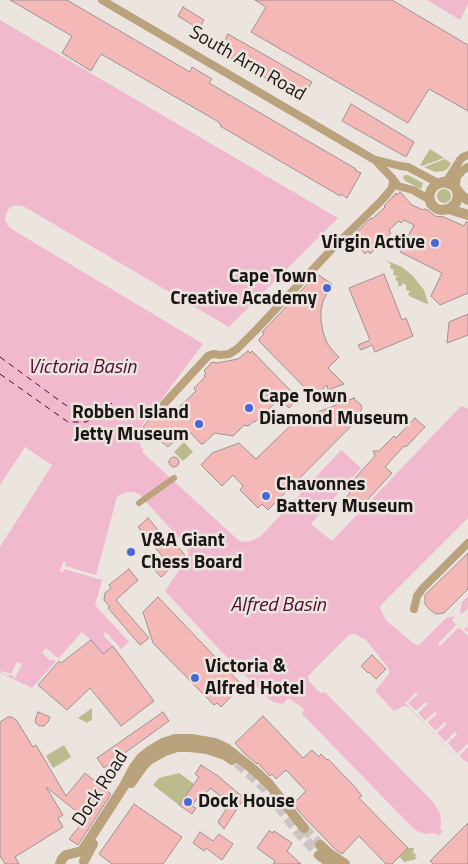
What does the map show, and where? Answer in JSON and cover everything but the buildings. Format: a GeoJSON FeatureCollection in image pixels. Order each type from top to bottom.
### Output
{"type":"FeatureCollection","features":[{"type":"Feature","properties":{"kind":"street","name":"South Arm Road"},"geometry":{"type":"LineString","coordinates":[[102,0],[373,158],[408,167],[442,183]]}},
{"type":"Feature","properties":{"kind":"street"},"geometry":{"type":"LineString","coordinates":[[468,155],[460,160],[442,183],[431,190],[430,200],[437,209],[449,209],[468,215]]}},
{"type":"Feature","properties":{"kind":"street","name":"South Arm Road"},"geometry":{"type":"LineString","coordinates":[[373,158],[398,186],[413,190],[430,200]]}},
{"type":"Feature","properties":{"kind":"street"},"geometry":{"type":"LineString","coordinates":[[164,404],[208,356],[213,354],[229,354],[237,349],[257,329],[382,200],[392,188],[394,183],[392,175],[400,166]]}},
{"type":"Feature","properties":{"kind":"street"},"geometry":{"type":"LineString","coordinates":[[449,209],[456,203],[458,195],[456,183],[458,177],[468,167]]}},
{"type":"Feature","properties":{"kind":"street"},"geometry":{"type":"LineString","coordinates":[[442,183],[451,184],[468,200]]}},
{"type":"Feature","properties":{"kind":"street"},"geometry":{"type":"LineString","coordinates":[[139,503],[174,478]]}},
{"type":"Feature","properties":{"kind":"street"},"geometry":{"type":"LineString","coordinates":[[414,609],[417,596],[423,588],[468,543]]}},
{"type":"Feature","properties":{"kind":"street","name":"Dock Road"},"geometry":{"type":"LineString","coordinates":[[60,864],[68,854],[82,851],[141,758],[162,743],[175,739],[215,743],[226,748],[269,784],[304,828]]}},
{"type":"Feature","properties":{"kind":"street","name":"Dock Road"},"geometry":{"type":"LineString","coordinates":[[85,863],[136,776],[143,766],[156,756],[176,747],[196,747],[215,751],[237,764]]}},
{"type":"Feature","properties":{"kind":"street"},"geometry":{"type":"LineString","coordinates":[[331,864],[320,850],[345,864]]}},
{"type":"Feature","properties":{"kind":"street"},"geometry":{"type":"LineString","coordinates":[[73,853],[80,855],[85,863]]}},
{"type":"Feature","properties":{"kind":"shaded area"},"geometry":{"type":"Polygon","coordinates":[[[430,149],[444,158],[422,166],[420,165],[430,149]]]}},
{"type":"Feature","properties":{"kind":"shaded area"},"geometry":{"type":"Polygon","coordinates":[[[445,159],[451,163],[444,171],[435,172],[424,167],[445,159]]]}},
{"type":"Feature","properties":{"kind":"shaded area"},"geometry":{"type":"Polygon","coordinates":[[[405,175],[423,183],[421,189],[405,181],[403,177],[405,175]]]}},
{"type":"Feature","properties":{"kind":"shaded area"},"geometry":{"type":"Polygon","coordinates":[[[444,189],[449,191],[451,196],[449,201],[444,203],[439,201],[437,196],[439,191],[444,189]]]}},
{"type":"Feature","properties":{"kind":"shaded area"},"geometry":{"type":"Polygon","coordinates":[[[385,260],[402,267],[413,276],[424,290],[427,304],[409,296],[410,291],[406,290],[406,285],[402,283],[402,286],[398,286],[398,282],[395,279],[397,276],[393,275],[394,270],[390,267],[391,264],[385,260]]]}},
{"type":"Feature","properties":{"kind":"shaded area"},"geometry":{"type":"Polygon","coordinates":[[[184,442],[193,452],[183,461],[174,452],[184,442]]]}},
{"type":"Feature","properties":{"kind":"shaded area"},"geometry":{"type":"Polygon","coordinates":[[[92,708],[92,720],[87,723],[78,718],[92,708]]]}},
{"type":"Feature","properties":{"kind":"shaded area"},"geometry":{"type":"Polygon","coordinates":[[[64,745],[71,757],[53,768],[46,756],[64,745]]]}},
{"type":"Feature","properties":{"kind":"shaded area"},"geometry":{"type":"Polygon","coordinates":[[[179,773],[194,784],[179,805],[153,785],[159,778],[179,773]]]}},
{"type":"Feature","properties":{"kind":"shaded area"},"geometry":{"type":"Polygon","coordinates":[[[408,848],[414,848],[413,853],[416,854],[415,857],[417,859],[404,862],[400,857],[408,848]]]}},
{"type":"Feature","properties":{"kind":"water"},"geometry":{"type":"Polygon","coordinates":[[[427,0],[468,0],[468,4],[460,20],[427,0]]]}},
{"type":"Feature","properties":{"kind":"water","name":"Victoria Basin"},"geometry":{"type":"Polygon","coordinates":[[[0,20],[338,218],[229,327],[23,206],[15,205],[9,208],[6,214],[5,221],[10,228],[203,344],[143,424],[142,427],[150,433],[144,441],[142,439],[140,442],[141,448],[144,449],[142,452],[236,538],[246,542],[261,536],[341,450],[361,468],[311,524],[332,541],[461,406],[468,409],[468,518],[380,608],[386,620],[414,644],[419,645],[468,596],[468,769],[408,707],[404,706],[394,711],[375,691],[389,674],[389,669],[366,640],[355,634],[349,635],[308,676],[309,681],[316,689],[321,693],[325,692],[434,803],[440,814],[440,829],[443,831],[438,836],[436,833],[425,834],[411,826],[302,714],[304,710],[300,706],[288,698],[283,704],[270,700],[165,591],[188,557],[187,547],[139,494],[128,492],[117,497],[96,575],[103,577],[95,605],[129,642],[121,649],[106,632],[103,635],[113,646],[103,654],[82,632],[32,688],[0,673],[0,547],[52,465],[25,447],[0,485],[0,20]]]}},
{"type":"Feature","properties":{"kind":"pier"},"geometry":{"type":"Polygon","coordinates":[[[63,562],[66,562],[65,566],[103,577],[102,580],[64,569],[63,572],[60,571],[63,562]]]}},
{"type":"Feature","properties":{"kind":"pier"},"geometry":{"type":"Polygon","coordinates":[[[462,602],[461,614],[468,609],[468,629],[466,627],[464,629],[468,632],[468,636],[458,628],[440,646],[438,644],[456,625],[452,620],[455,616],[446,618],[462,602]]]}},
{"type":"Feature","properties":{"kind":"pier"},"geometry":{"type":"Polygon","coordinates":[[[46,648],[59,659],[56,662],[53,659],[51,661],[42,653],[46,648]]]}},
{"type":"Feature","properties":{"kind":"pier"},"geometry":{"type":"Polygon","coordinates":[[[17,662],[22,664],[14,680],[14,676],[1,673],[2,671],[11,674],[17,662]]]}},
{"type":"Feature","properties":{"kind":"pier"},"geometry":{"type":"Polygon","coordinates":[[[416,692],[418,694],[409,704],[417,710],[426,702],[428,704],[419,714],[426,720],[435,712],[437,714],[428,722],[435,730],[445,722],[447,724],[438,734],[446,741],[455,732],[457,734],[448,743],[457,753],[468,745],[460,756],[468,762],[468,769],[405,703],[416,692]]]}},
{"type":"Feature","properties":{"kind":"ferry route"},"geometry":{"type":"LineString","coordinates":[[0,357],[78,413],[89,414],[107,407]]}},
{"type":"Feature","properties":{"kind":"ferry route"},"geometry":{"type":"LineString","coordinates":[[0,374],[68,422],[86,422],[102,413],[112,403]]}},
{"type":"Feature","properties":{"kind":"tunnel"},"geometry":{"type":"LineString","coordinates":[[237,763],[265,788],[298,832],[319,855]]}},
{"type":"Feature","properties":{"kind":"tunnel"},"geometry":{"type":"LineString","coordinates":[[304,828],[320,845]]}},
{"type":"Feature","properties":{"kind":"place","name":"Virgin Active"},"geometry":{"type":"Point","coordinates":[435,243]}},
{"type":"Feature","properties":{"kind":"place","name":"Cape Town Creative Academy"},"geometry":{"type":"Point","coordinates":[327,288]}},
{"type":"Feature","properties":{"kind":"place","name":"Cape Town Diamond Museum"},"geometry":{"type":"Point","coordinates":[249,408]}},
{"type":"Feature","properties":{"kind":"place","name":"Robben Island Jetty Museum"},"geometry":{"type":"Point","coordinates":[199,424]}},
{"type":"Feature","properties":{"kind":"place","name":"Chavonnes Battery Museum"},"geometry":{"type":"Point","coordinates":[266,496]}},
{"type":"Feature","properties":{"kind":"place","name":"V&A Giant Chess Board"},"geometry":{"type":"Point","coordinates":[131,552]}},
{"type":"Feature","properties":{"kind":"place","name":"Victoria & Alfred Hotel"},"geometry":{"type":"Point","coordinates":[195,678]}},
{"type":"Feature","properties":{"kind":"place","name":"Dock House"},"geometry":{"type":"Point","coordinates":[188,802]}},
{"type":"Feature","properties":{"kind":"water label","name":"Alfred Basin"},"geometry":{"type":"Point","coordinates":[278,606]}}]}
